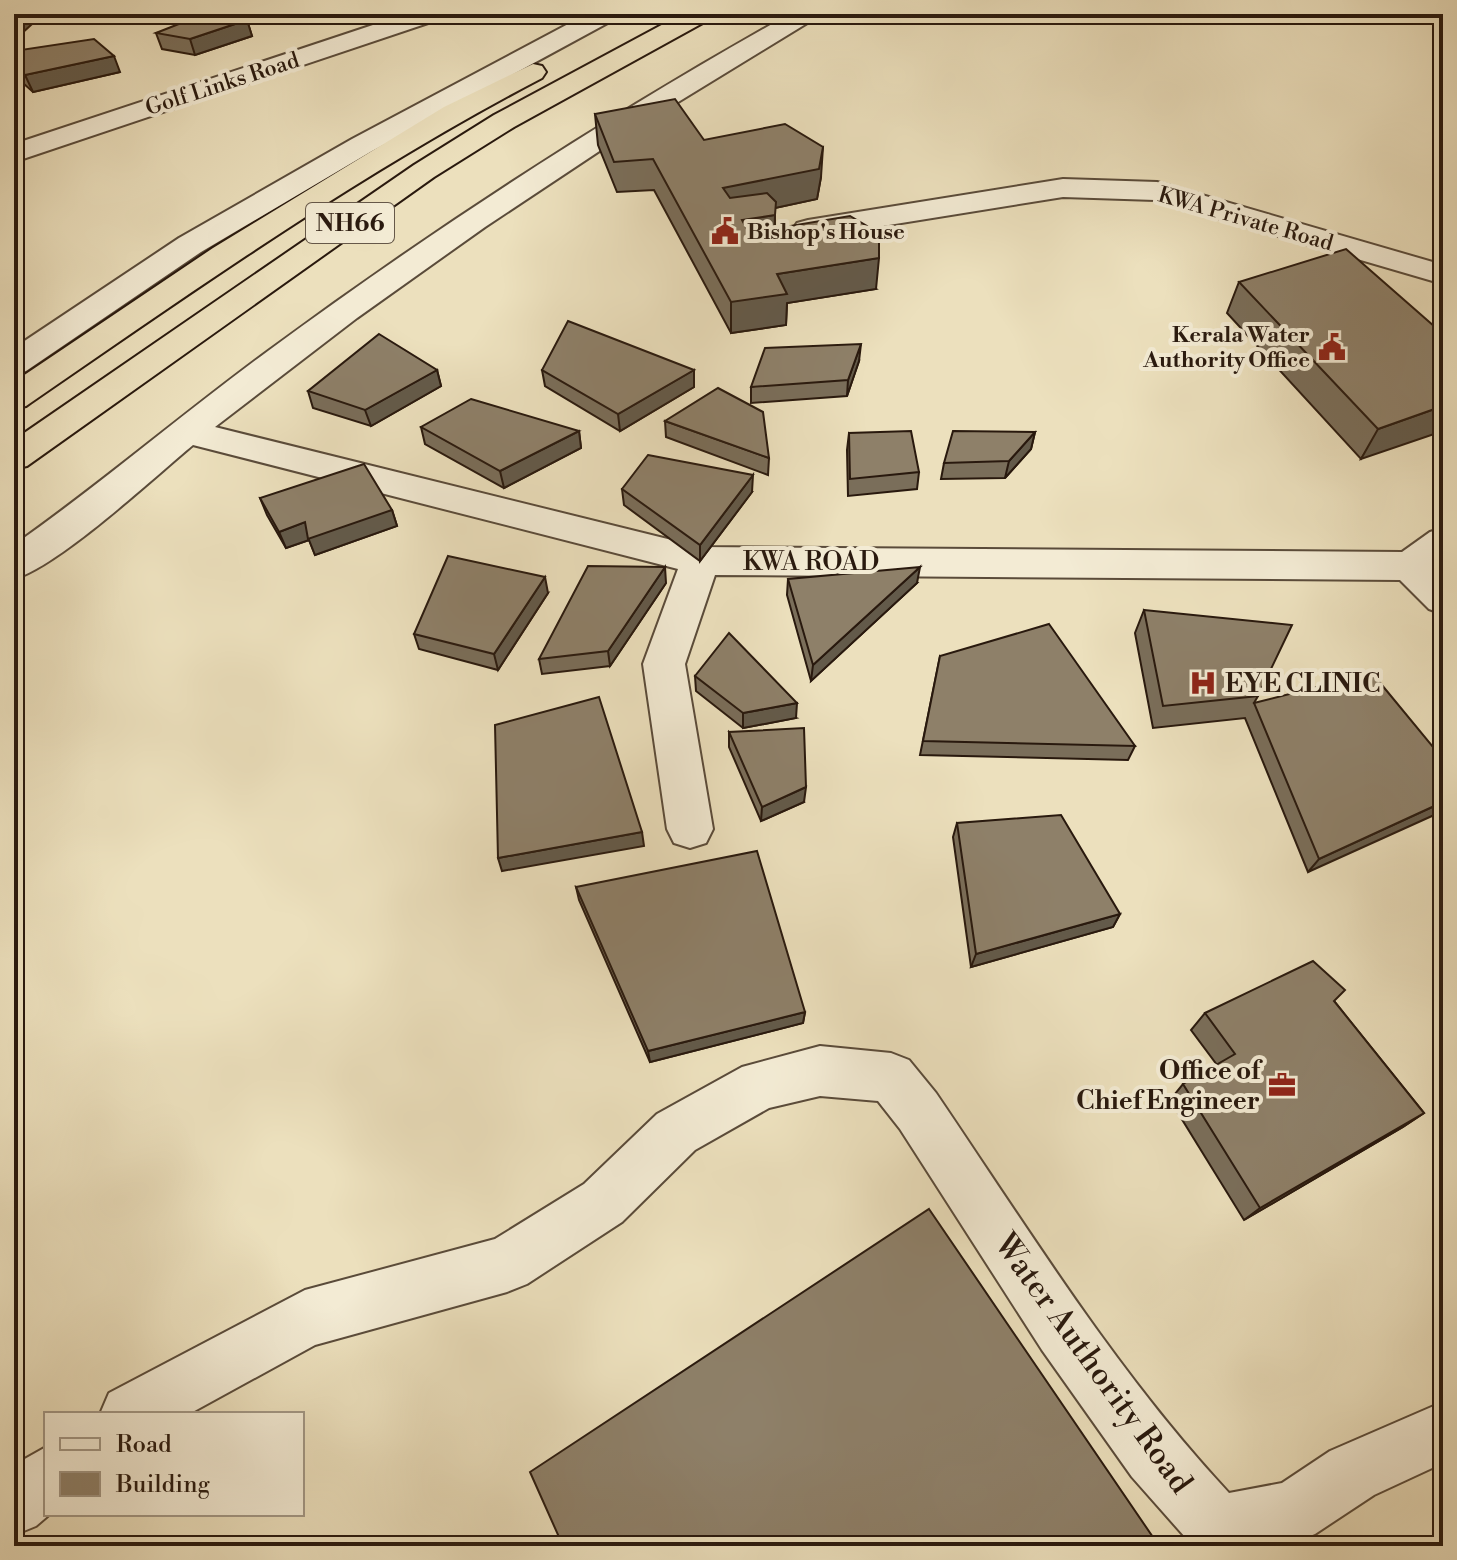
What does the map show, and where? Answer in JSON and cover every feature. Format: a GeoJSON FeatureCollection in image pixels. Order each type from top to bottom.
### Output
{"type":"FeatureCollection","features":[{"type":"Feature","properties":{"kind":"highway","name":"NH66"},"geometry":{"type":"LineString","coordinates":[[14,398],[224,255],[441,121],[647,14]]}},
{"type":"Feature","properties":{"kind":"highway","name":"NH66"},"geometry":{"type":"LineString","coordinates":[[14,457],[424,171],[504,121],[701,14]]}},
{"type":"Feature","properties":{"kind":"street","name":"Golf Links Road"},"geometry":{"type":"LineString","coordinates":[[14,153],[431,14]]}},
{"type":"Feature","properties":{"kind":"street"},"geometry":{"type":"LineString","coordinates":[[14,363],[203,237],[362,145],[606,14]]}},
{"type":"Feature","properties":{"kind":"street"},"geometry":{"type":"LineString","coordinates":[[14,565],[280,358],[431,250],[714,66],[809,14]]}},
{"type":"Feature","properties":{"kind":"street","name":"KWA Private Road"},"geometry":{"type":"LineString","coordinates":[[808,229],[1063,188],[1157,191],[1443,275]]}},
{"type":"Feature","properties":{"kind":"street","name":"KWA ROAD"},"geometry":{"type":"LineString","coordinates":[[187,432],[700,561],[1410,566]]}},
{"type":"Feature","properties":{"kind":"street"},"geometry":{"type":"LineString","coordinates":[[1443,542],[1410,566],[1443,599]]}},
{"type":"Feature","properties":{"kind":"street"},"geometry":{"type":"LineString","coordinates":[[690,829],[664,664],[700,561]]}},
{"type":"Feature","properties":{"kind":"street","name":"Water Authority Road"},"geometry":{"type":"LineString","coordinates":[[134,1412],[305,1319],[507,1264],[603,1203],[676,1132],[760,1085],[820,1071],[891,1078],[918,1111],[1089,1368],[1153,1456],[1217,1526],[1293,1512],[1352,1473],[1443,1432]]}},
{"type":"Feature","properties":{"kind":"street"},"geometry":{"type":"LineString","coordinates":[[14,1504],[44,1480]]}},
{"type":"Feature","properties":{"kind":"building"},"geometry":{"type":"Polygon","coordinates":[[[204,14],[230,14],[247,20],[190,39],[156,33],[204,14]]]}},
{"type":"Feature","properties":{"kind":"building"},"geometry":{"type":"Polygon","coordinates":[[[94,39],[114,56],[25,75],[14,66],[14,51],[94,39]]]}},
{"type":"Feature","properties":{"kind":"building"},"geometry":{"type":"Polygon","coordinates":[[[675,99],[704,140],[785,124],[823,147],[819,169],[723,188],[730,198],[767,193],[776,202],[775,215],[742,220],[749,233],[850,216],[879,233],[879,258],[777,274],[787,294],[731,302],[653,159],[614,162],[595,114],[675,99]]]}},
{"type":"Feature","properties":{"kind":"building","name":"Kerala Water Authority Office"},"geometry":{"type":"Polygon","coordinates":[[[1346,249],[1443,334],[1443,406],[1378,429],[1239,282],[1346,249]]]}},
{"type":"Feature","properties":{"kind":"building"},"geometry":{"type":"Polygon","coordinates":[[[568,321],[694,370],[618,414],[542,370],[568,321]]]}},
{"type":"Feature","properties":{"kind":"building"},"geometry":{"type":"Polygon","coordinates":[[[379,334],[437,370],[365,410],[308,391],[379,334]]]}},
{"type":"Feature","properties":{"kind":"building"},"geometry":{"type":"Polygon","coordinates":[[[861,344],[848,380],[751,387],[765,348],[861,344]]]}},
{"type":"Feature","properties":{"kind":"building"},"geometry":{"type":"Polygon","coordinates":[[[718,388],[763,412],[769,458],[665,421],[718,388]]]}},
{"type":"Feature","properties":{"kind":"building"},"geometry":{"type":"Polygon","coordinates":[[[471,399],[579,431],[500,471],[421,427],[471,399]]]}},
{"type":"Feature","properties":{"kind":"building"},"geometry":{"type":"Polygon","coordinates":[[[911,431],[919,472],[850,479],[849,433],[911,431]]]}},
{"type":"Feature","properties":{"kind":"building"},"geometry":{"type":"Polygon","coordinates":[[[953,431],[1035,432],[1009,461],[944,463],[953,431]]]}},
{"type":"Feature","properties":{"kind":"building"},"geometry":{"type":"Polygon","coordinates":[[[648,455],[753,475],[700,545],[622,489],[648,455]]]}},
{"type":"Feature","properties":{"kind":"building"},"geometry":{"type":"Polygon","coordinates":[[[364,464],[392,510],[308,539],[305,522],[279,532],[260,498],[364,464]]]}},
{"type":"Feature","properties":{"kind":"building"},"geometry":{"type":"Polygon","coordinates":[[[448,556],[545,577],[494,654],[414,634],[448,556]]]}},
{"type":"Feature","properties":{"kind":"building"},"geometry":{"type":"Polygon","coordinates":[[[588,566],[665,567],[608,651],[539,659],[588,566]]]}},
{"type":"Feature","properties":{"kind":"building"},"geometry":{"type":"Polygon","coordinates":[[[920,567],[813,665],[788,579],[920,567]]]}},
{"type":"Feature","properties":{"kind":"building","name":"EYE CLINIC"},"geometry":{"type":"Polygon","coordinates":[[[1144,610],[1292,625],[1258,696],[1163,706],[1144,610]]]}},
{"type":"Feature","properties":{"kind":"building"},"geometry":{"type":"Polygon","coordinates":[[[1049,624],[1135,746],[923,741],[940,656],[1049,624]]]}},
{"type":"Feature","properties":{"kind":"building"},"geometry":{"type":"Polygon","coordinates":[[[729,633],[797,703],[743,713],[695,676],[729,633]]]}},
{"type":"Feature","properties":{"kind":"building"},"geometry":{"type":"Polygon","coordinates":[[[1372,673],[1443,759],[1443,802],[1319,859],[1254,703],[1372,673]]]}},
{"type":"Feature","properties":{"kind":"building"},"geometry":{"type":"Polygon","coordinates":[[[599,697],[642,832],[498,858],[495,725],[599,697]]]}},
{"type":"Feature","properties":{"kind":"building"},"geometry":{"type":"Polygon","coordinates":[[[804,728],[806,787],[762,807],[729,732],[804,728]]]}},
{"type":"Feature","properties":{"kind":"building"},"geometry":{"type":"Polygon","coordinates":[[[1061,815],[1120,914],[976,954],[957,823],[1061,815]]]}},
{"type":"Feature","properties":{"kind":"building"},"geometry":{"type":"Polygon","coordinates":[[[757,851],[805,1012],[648,1051],[576,887],[757,851]]]}},
{"type":"Feature","properties":{"kind":"building","name":"Office of Chief Engineer"},"geometry":{"type":"Polygon","coordinates":[[[1313,961],[1345,990],[1334,1001],[1424,1113],[1260,1208],[1183,1084],[1235,1054],[1205,1013],[1313,961]]]}},
{"type":"Feature","properties":{"kind":"building"},"geometry":{"type":"Polygon","coordinates":[[[929,1209],[1159,1546],[563,1546],[530,1472],[929,1209]]]}},
{"type":"Feature","properties":{"kind":"place","name":"Bishop's House"},"geometry":{"type":"Point","coordinates":[725,231]}},
{"type":"Feature","properties":{"kind":"place","name":"Kerala Water Authority Office"},"geometry":{"type":"Point","coordinates":[1332,347]}},
{"type":"Feature","properties":{"kind":"place","name":"EYE CLINIC"},"geometry":{"type":"Point","coordinates":[1203,683]}},
{"type":"Feature","properties":{"kind":"place","name":"Office of Chief Engineer"},"geometry":{"type":"Point","coordinates":[1282,1085]}}]}
